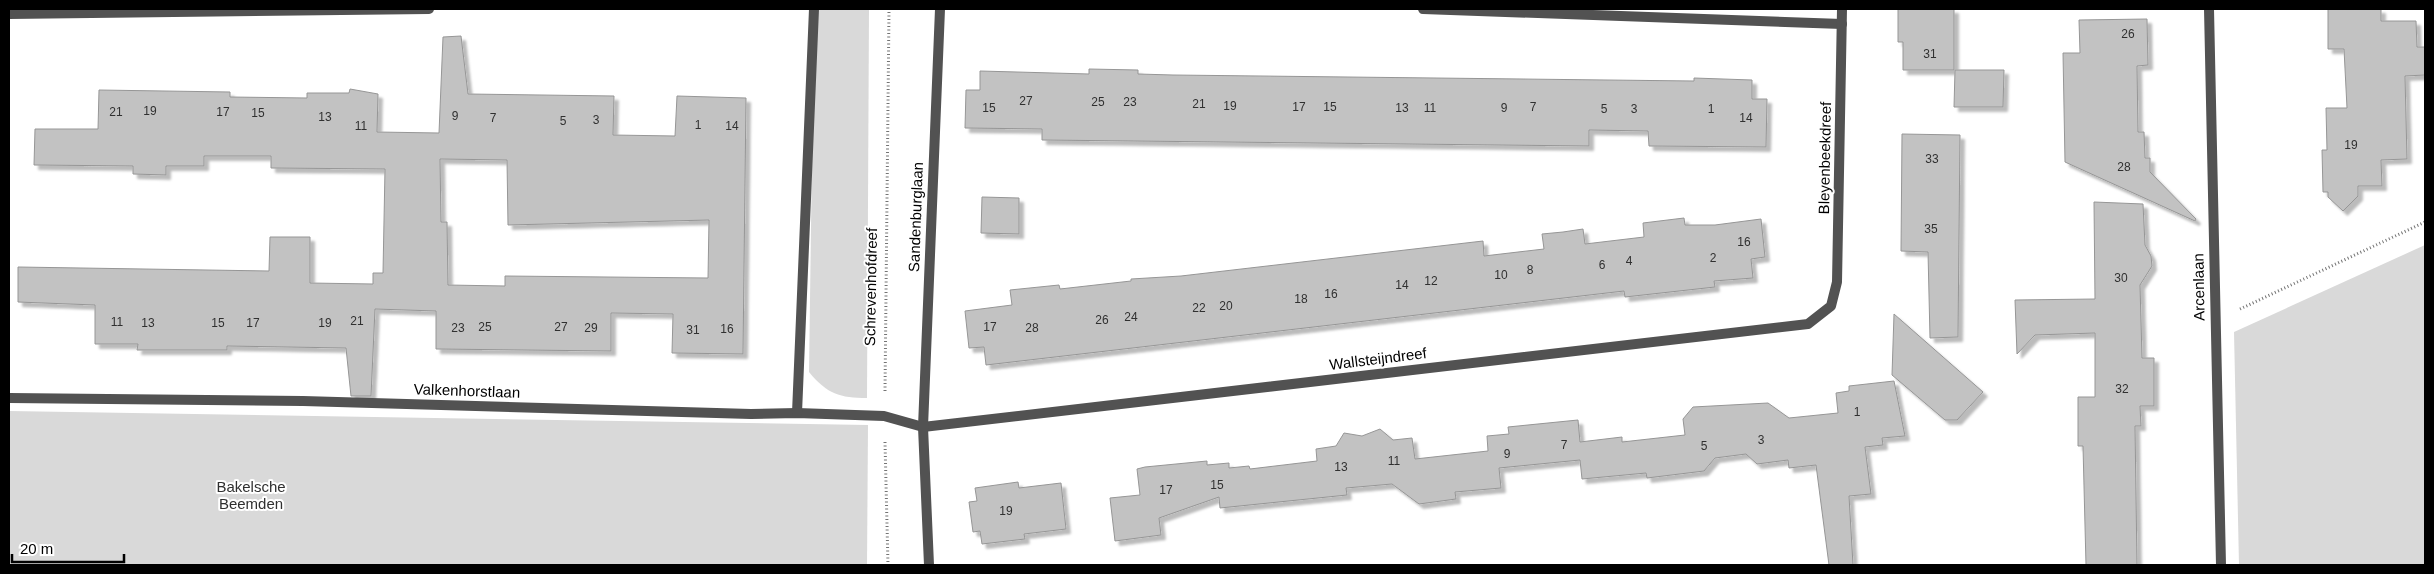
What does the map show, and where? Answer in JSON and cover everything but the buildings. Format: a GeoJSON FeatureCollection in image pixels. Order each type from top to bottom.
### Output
{"type":"FeatureCollection","features":[{"type":"Feature","properties":{"kind":"street"},"geometry":{"type":"LineString","coordinates":[[9,14],[430,9]]}},
{"type":"Feature","properties":{"kind":"street"},"geometry":{"type":"LineString","coordinates":[[797,412],[814,9]]}},
{"type":"Feature","properties":{"kind":"street","name":"Sandenburglaan"},"geometry":{"type":"LineString","coordinates":[[923,427],[940,9]]}},
{"type":"Feature","properties":{"kind":"street"},"geometry":{"type":"LineString","coordinates":[[1423,9],[1842,24]]}},
{"type":"Feature","properties":{"kind":"street","name":"Bleyenbeekdreef"},"geometry":{"type":"LineString","coordinates":[[1831,306],[1837,282],[1842,9]]}},
{"type":"Feature","properties":{"kind":"street","name":"Arcenlaan"},"geometry":{"type":"LineString","coordinates":[[2209,9],[2221,565]]}},
{"type":"Feature","properties":{"kind":"street","name":"Wallsteijndreef"},"geometry":{"type":"LineString","coordinates":[[923,427],[1808,324],[1831,306]]}},
{"type":"Feature","properties":{"kind":"street","name":"Valkenhorstlaan"},"geometry":{"type":"LineString","coordinates":[[9,398],[303,401],[751,414],[797,412],[884,416],[923,427]]}},
{"type":"Feature","properties":{"kind":"street"},"geometry":{"type":"LineString","coordinates":[[923,427],[929,565]]}},
{"type":"Feature","properties":{"kind":"path","name":"Schrevenhofdreef"},"geometry":{"type":"LineString","coordinates":[[888,565],[884,416],[889,9]]}},
{"type":"Feature","properties":{"kind":"path"},"geometry":{"type":"LineString","coordinates":[[2215,318],[2253,304],[2425,222]]}},
{"type":"Feature","properties":{"kind":"green space"},"geometry":{"type":"Polygon","coordinates":[[[814,9],[869,9],[867,398],[842,396],[828,390],[809,372],[814,9]]]}},
{"type":"Feature","properties":{"kind":"green space"},"geometry":{"type":"Polygon","coordinates":[[[2425,245],[2425,565],[2239,565],[2234,332],[2425,245]]]}},
{"type":"Feature","properties":{"kind":"green space","name":"Bakelsche Beemden"},"geometry":{"type":"Polygon","coordinates":[[[9,411],[868,425],[867,565],[9,565],[9,411]]]}}]}
